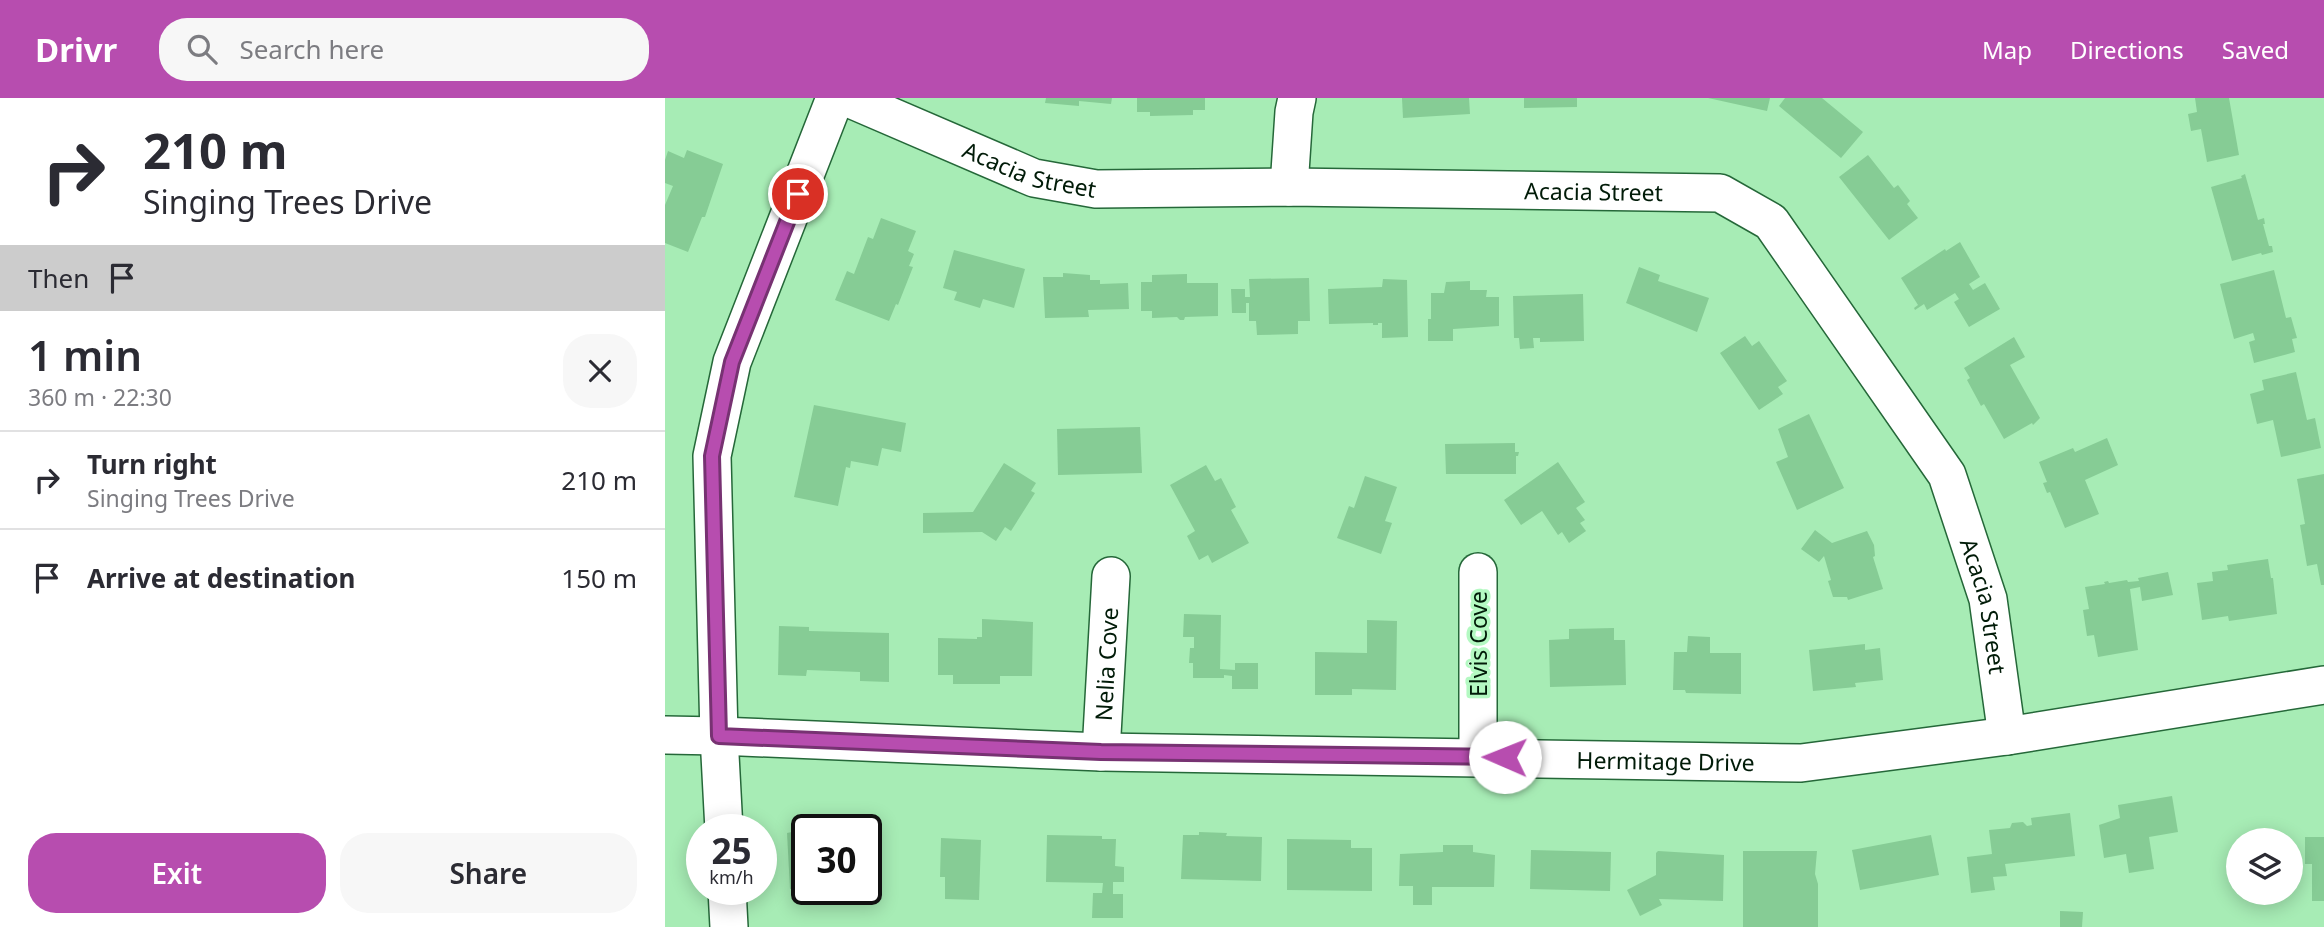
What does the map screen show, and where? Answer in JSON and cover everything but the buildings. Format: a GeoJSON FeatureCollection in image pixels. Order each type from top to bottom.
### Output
{"type":"FeatureCollection","features":[{"type":"Feature","properties":{"kind":"street"},"geometry":{"type":"LineString","coordinates":[[723,814],[712,456],[732,362],[835,98]]}},
{"type":"Feature","properties":{"kind":"street","name":"Acacia Street"},"geometry":{"type":"LineString","coordinates":[[848,98],[1034,178],[1096,189],[1289,187],[1720,194],[1771,222],[1947,475],[1988,600],[2007,736]]}},
{"type":"Feature","properties":{"kind":"street"},"geometry":{"type":"LineString","coordinates":[[1289,187],[1297,98]]}},
{"type":"Feature","properties":{"kind":"street","name":"Elvis Cove"},"geometry":{"type":"LineString","coordinates":[[1478,572],[1478,757]]}},
{"type":"Feature","properties":{"kind":"street","name":"Nelia Cove"},"geometry":{"type":"LineString","coordinates":[[1101,752],[1111,576]]}},
{"type":"Feature","properties":{"kind":"street","name":"Hermitage Drive"},"geometry":{"type":"LineString","coordinates":[[665,736],[1101,752],[1801,763],[2007,736],[2324,685]]}},
{"type":"Feature","properties":{"kind":"street"},"geometry":{"type":"LineString","coordinates":[[728,905],[729,927]]}},
{"type":"Feature","properties":{"kind":"route"},"geometry":{"type":"LineString","coordinates":[[798,194],[732,362],[712,456],[719,736],[1101,752],[1505,757]]}}]}
